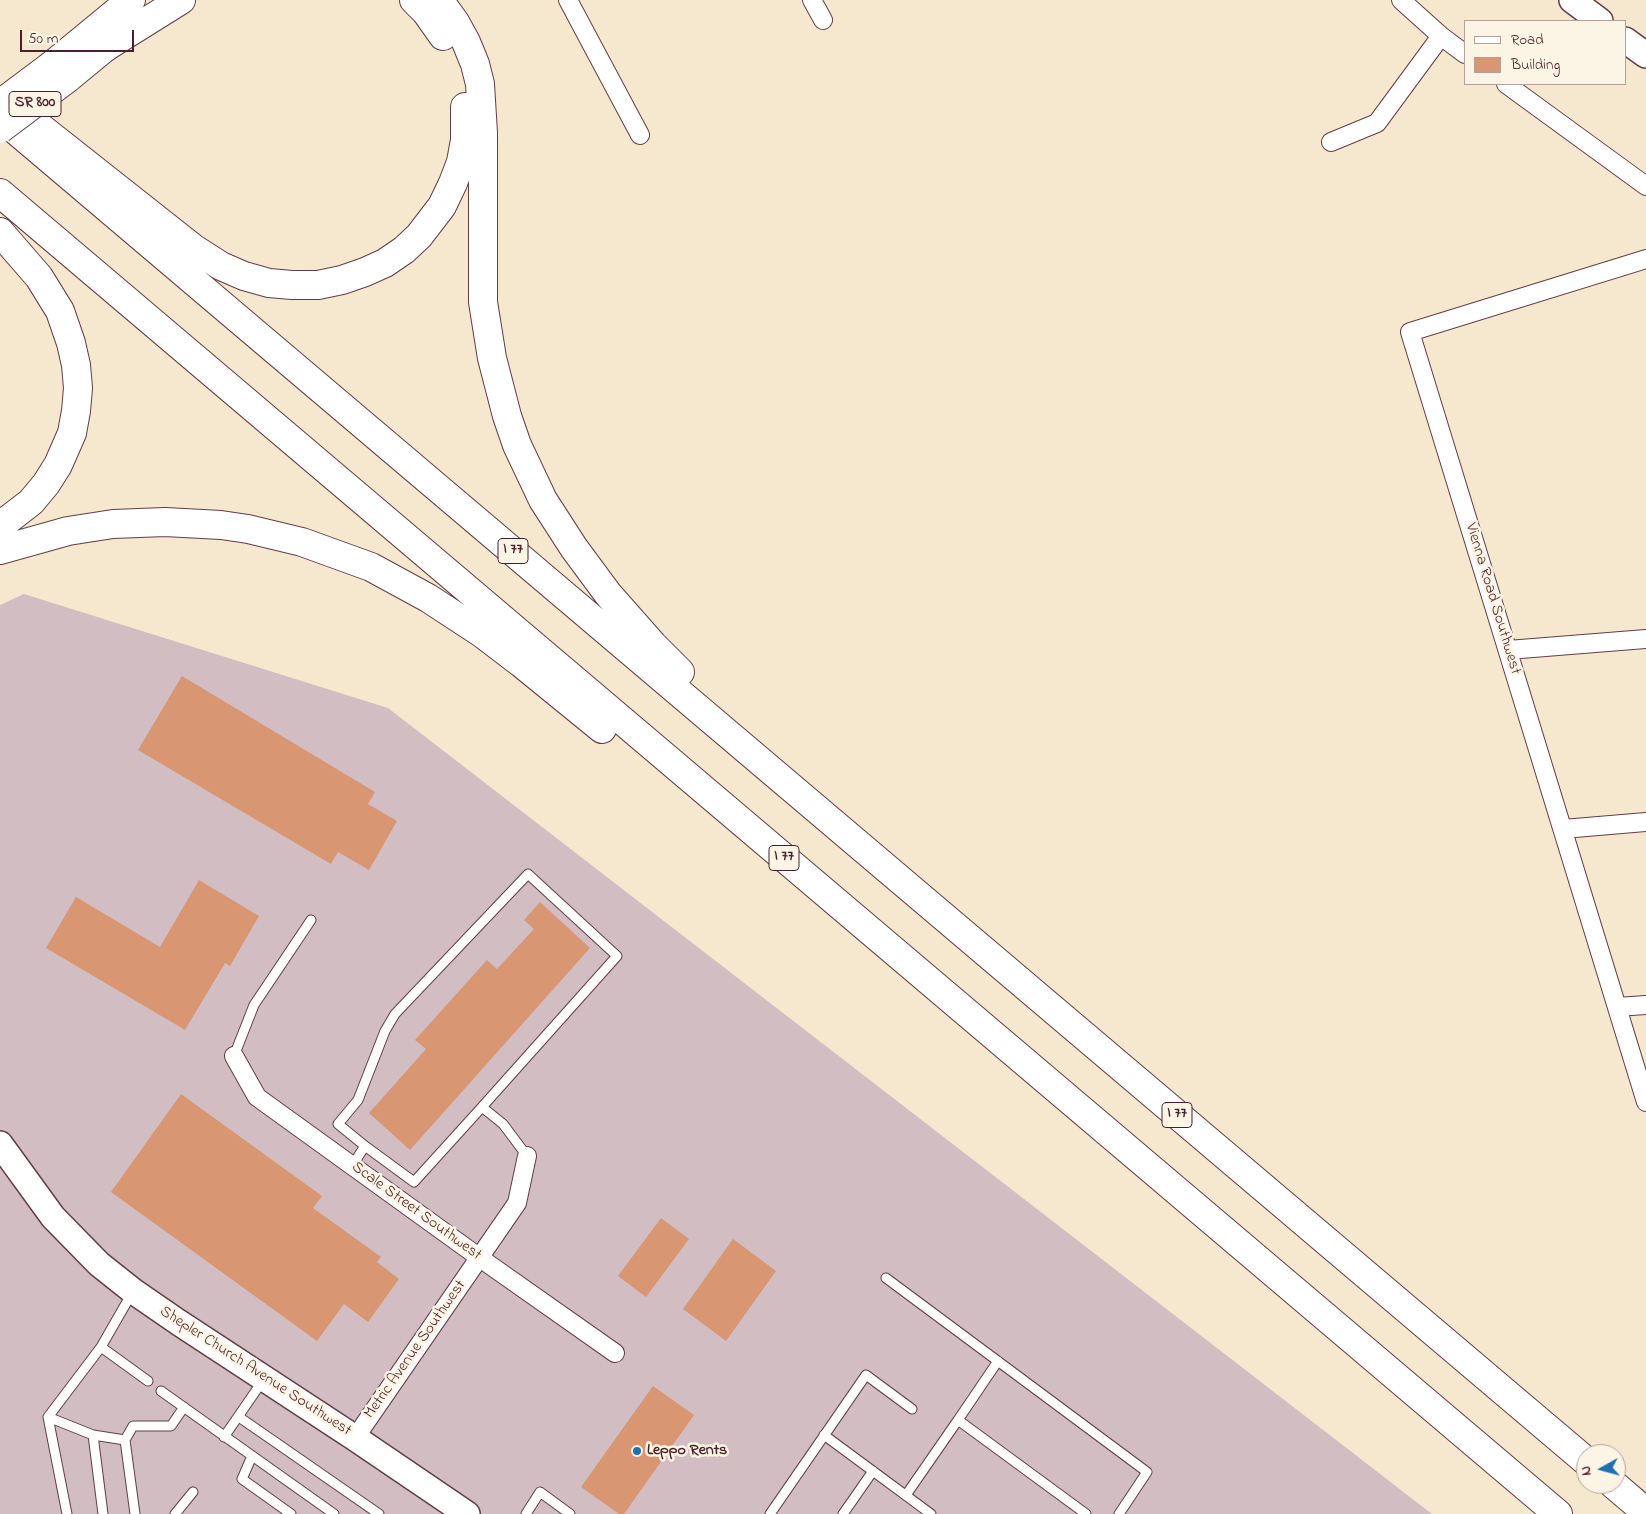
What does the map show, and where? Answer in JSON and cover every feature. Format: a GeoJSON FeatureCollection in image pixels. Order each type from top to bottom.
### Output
{"type":"FeatureCollection","features":[{"type":"Feature","properties":{"kind":"main road","name":"SR 800"},"geometry":{"type":"LineString","coordinates":[[0,129],[131,0]]}},
{"type":"Feature","properties":{"kind":"main road","name":"SR 800"},"geometry":{"type":"LineString","coordinates":[[0,104],[101,50],[162,0]]}},
{"type":"Feature","properties":{"kind":"main road"},"geometry":{"type":"LineString","coordinates":[[101,50],[181,0]]}},
{"type":"Feature","properties":{"kind":"main road"},"geometry":{"type":"LineString","coordinates":[[0,95],[193,248],[221,266],[244,276],[269,283],[318,285],[342,280],[385,263],[404,250],[419,236],[442,206],[453,184],[460,162],[465,140],[466,117],[464,94],[459,72],[451,51],[440,31],[414,0]]}},
{"type":"Feature","properties":{"kind":"main road"},"geometry":{"type":"LineString","coordinates":[[439,0],[455,22],[466,42],[475,64],[480,84],[483,133],[482,273],[487,332],[506,416],[517,445],[543,500],[588,568],[630,619],[670,662],[726,715],[954,910],[998,962]]}},
{"type":"Feature","properties":{"kind":"main road","name":"I 77"},"geometry":{"type":"LineString","coordinates":[[0,117],[1576,1453]]}},
{"type":"Feature","properties":{"kind":"main road","name":"I 77"},"geometry":{"type":"LineString","coordinates":[[0,193],[1558,1514]]}},
{"type":"Feature","properties":{"kind":"main road"},"geometry":{"type":"LineString","coordinates":[[0,232],[39,277],[60,311],[72,343],[78,388],[72,433],[58,465],[46,484],[31,502],[0,526]]}},
{"type":"Feature","properties":{"kind":"main road"},"geometry":{"type":"LineString","coordinates":[[0,550],[45,536],[95,526],[148,522],[194,523],[248,529],[279,535],[348,558],[394,578],[448,611],[521,663],[917,986],[1044,1078]]}},
{"type":"Feature","properties":{"kind":"main road"},"geometry":{"type":"LineString","coordinates":[[1625,1494],[1646,1512]]}},
{"type":"Feature","properties":{"kind":"street"},"geometry":{"type":"LineString","coordinates":[[568,0],[640,135]]}},
{"type":"Feature","properties":{"kind":"street"},"geometry":{"type":"LineString","coordinates":[[812,0],[823,20]]}},
{"type":"Feature","properties":{"kind":"street"},"geometry":{"type":"LineString","coordinates":[[1401,0],[1464,53]]}},
{"type":"Feature","properties":{"kind":"street"},"geometry":{"type":"LineString","coordinates":[[1572,0],[1599,20]]}},
{"type":"Feature","properties":{"kind":"street"},"geometry":{"type":"LineString","coordinates":[[1331,142],[1377,123],[1442,36]]}},
{"type":"Feature","properties":{"kind":"street"},"geometry":{"type":"LineString","coordinates":[[1626,41],[1646,55]]}},
{"type":"Feature","properties":{"kind":"street"},"geometry":{"type":"LineString","coordinates":[[1507,85],[1646,186]]}},
{"type":"Feature","properties":{"kind":"street","name":"Vienna Road Southwest"},"geometry":{"type":"LineString","coordinates":[[1646,259],[1410,332],[1646,1102]]}},
{"type":"Feature","properties":{"kind":"street"},"geometry":{"type":"LineString","coordinates":[[1508,650],[1646,639]]}},
{"type":"Feature","properties":{"kind":"street"},"geometry":{"type":"LineString","coordinates":[[1563,829],[1646,822]]}},
{"type":"Feature","properties":{"kind":"street"},"geometry":{"type":"LineString","coordinates":[[1617,1007],[1646,1005]]}},
{"type":"Feature","properties":{"kind":"street","name":"Scale Street Southwest"},"geometry":{"type":"LineString","coordinates":[[234,1056],[257,1097],[615,1353]]}},
{"type":"Feature","properties":{"kind":"street","name":"Shepler Church Avenue Southwest"},"geometry":{"type":"LineString","coordinates":[[0,1144],[54,1218],[93,1258],[133,1291],[467,1514]]}},
{"type":"Feature","properties":{"kind":"street","name":"Metric Avenue Southwest"},"geometry":{"type":"LineString","coordinates":[[355,1438],[517,1202],[527,1156]]}},
{"type":"Feature","properties":{"kind":"lane"},"geometry":{"type":"LineString","coordinates":[[528,874],[617,956],[482,1107],[414,1182],[338,1124],[358,1100],[385,1031],[395,1014],[528,874]]}},
{"type":"Feature","properties":{"kind":"lane"},"geometry":{"type":"LineString","coordinates":[[234,1056],[254,1005],[311,920]]}},
{"type":"Feature","properties":{"kind":"lane"},"geometry":{"type":"LineString","coordinates":[[482,1107],[503,1124],[527,1156]]}},
{"type":"Feature","properties":{"kind":"lane"},"geometry":{"type":"LineString","coordinates":[[352,1166],[365,1146]]}},
{"type":"Feature","properties":{"kind":"lane"},"geometry":{"type":"LineString","coordinates":[[886,1278],[1147,1472],[1119,1514]]}},
{"type":"Feature","properties":{"kind":"lane"},"geometry":{"type":"LineString","coordinates":[[67,1514],[48,1417],[101,1348],[133,1291]]}},
{"type":"Feature","properties":{"kind":"lane"},"geometry":{"type":"LineString","coordinates":[[101,1348],[148,1381]]}},
{"type":"Feature","properties":{"kind":"lane"},"geometry":{"type":"LineString","coordinates":[[906,1495],[998,1361]]}},
{"type":"Feature","properties":{"kind":"lane"},"geometry":{"type":"LineString","coordinates":[[770,1514],[866,1375],[912,1409]]}},
{"type":"Feature","properties":{"kind":"lane"},"geometry":{"type":"LineString","coordinates":[[224,1437],[265,1379]]}},
{"type":"Feature","properties":{"kind":"lane"},"geometry":{"type":"LineString","coordinates":[[161,1391],[334,1514]]}},
{"type":"Feature","properties":{"kind":"lane"},"geometry":{"type":"LineString","coordinates":[[135,1514],[125,1440],[134,1426],[171,1426],[184,1407]]}},
{"type":"Feature","properties":{"kind":"lane"},"geometry":{"type":"LineString","coordinates":[[48,1417],[93,1435],[125,1440]]}},
{"type":"Feature","properties":{"kind":"lane"},"geometry":{"type":"LineString","coordinates":[[239,1417],[379,1514]]}},
{"type":"Feature","properties":{"kind":"lane"},"geometry":{"type":"LineString","coordinates":[[958,1420],[1086,1514]]}},
{"type":"Feature","properties":{"kind":"lane"},"geometry":{"type":"LineString","coordinates":[[93,1435],[103,1514]]}},
{"type":"Feature","properties":{"kind":"lane"},"geometry":{"type":"LineString","coordinates":[[824,1435],[932,1514]]}},
{"type":"Feature","properties":{"kind":"lane"},"geometry":{"type":"LineString","coordinates":[[252,1456],[242,1478],[291,1514]]}},
{"type":"Feature","properties":{"kind":"lane"},"geometry":{"type":"LineString","coordinates":[[844,1514],[872,1471]]}},
{"type":"Feature","properties":{"kind":"lane"},"geometry":{"type":"LineString","coordinates":[[175,1514],[193,1492]]}},
{"type":"Feature","properties":{"kind":"lane"},"geometry":{"type":"LineString","coordinates":[[526,1514],[540,1492],[570,1514]]}},
{"type":"Feature","properties":{"kind":"shaded area"},"geometry":{"type":"Polygon","coordinates":[[[24,594],[388,708],[1432,1514],[0,1514],[0,605],[24,594]]]}},
{"type":"Feature","properties":{"kind":"building"},"geometry":{"type":"Polygon","coordinates":[[[182,676],[375,792],[368,804],[397,821],[369,870],[338,852],[331,864],[138,750],[182,676]]]}},
{"type":"Feature","properties":{"kind":"building"},"geometry":{"type":"Polygon","coordinates":[[[199,880],[259,916],[230,966],[225,963],[185,1030],[46,948],[76,897],[160,947],[199,880]]]}},
{"type":"Feature","properties":{"kind":"building"},"geometry":{"type":"Polygon","coordinates":[[[540,902],[590,948],[410,1150],[369,1113],[426,1049],[415,1040],[487,960],[497,969],[534,929],[524,920],[540,902]]]}},
{"type":"Feature","properties":{"kind":"building"},"geometry":{"type":"Polygon","coordinates":[[[181,1094],[322,1196],[313,1208],[381,1257],[377,1262],[399,1279],[368,1322],[344,1304],[317,1341],[111,1192],[181,1094]]]}},
{"type":"Feature","properties":{"kind":"building"},"geometry":{"type":"Polygon","coordinates":[[[661,1218],[689,1239],[646,1297],[618,1276],[661,1218]]]}},
{"type":"Feature","properties":{"kind":"building"},"geometry":{"type":"Polygon","coordinates":[[[733,1239],[776,1271],[726,1341],[683,1309],[733,1239]]]}},
{"type":"Feature","properties":{"kind":"building","name":"Leppo Rents"},"geometry":{"type":"Polygon","coordinates":[[[653,1386],[694,1415],[624,1514],[619,1514],[581,1487],[653,1386]]]}},
{"type":"Feature","properties":{"kind":"place","name":"Leppo Rents"},"geometry":{"type":"Point","coordinates":[637,1451]}}]}
